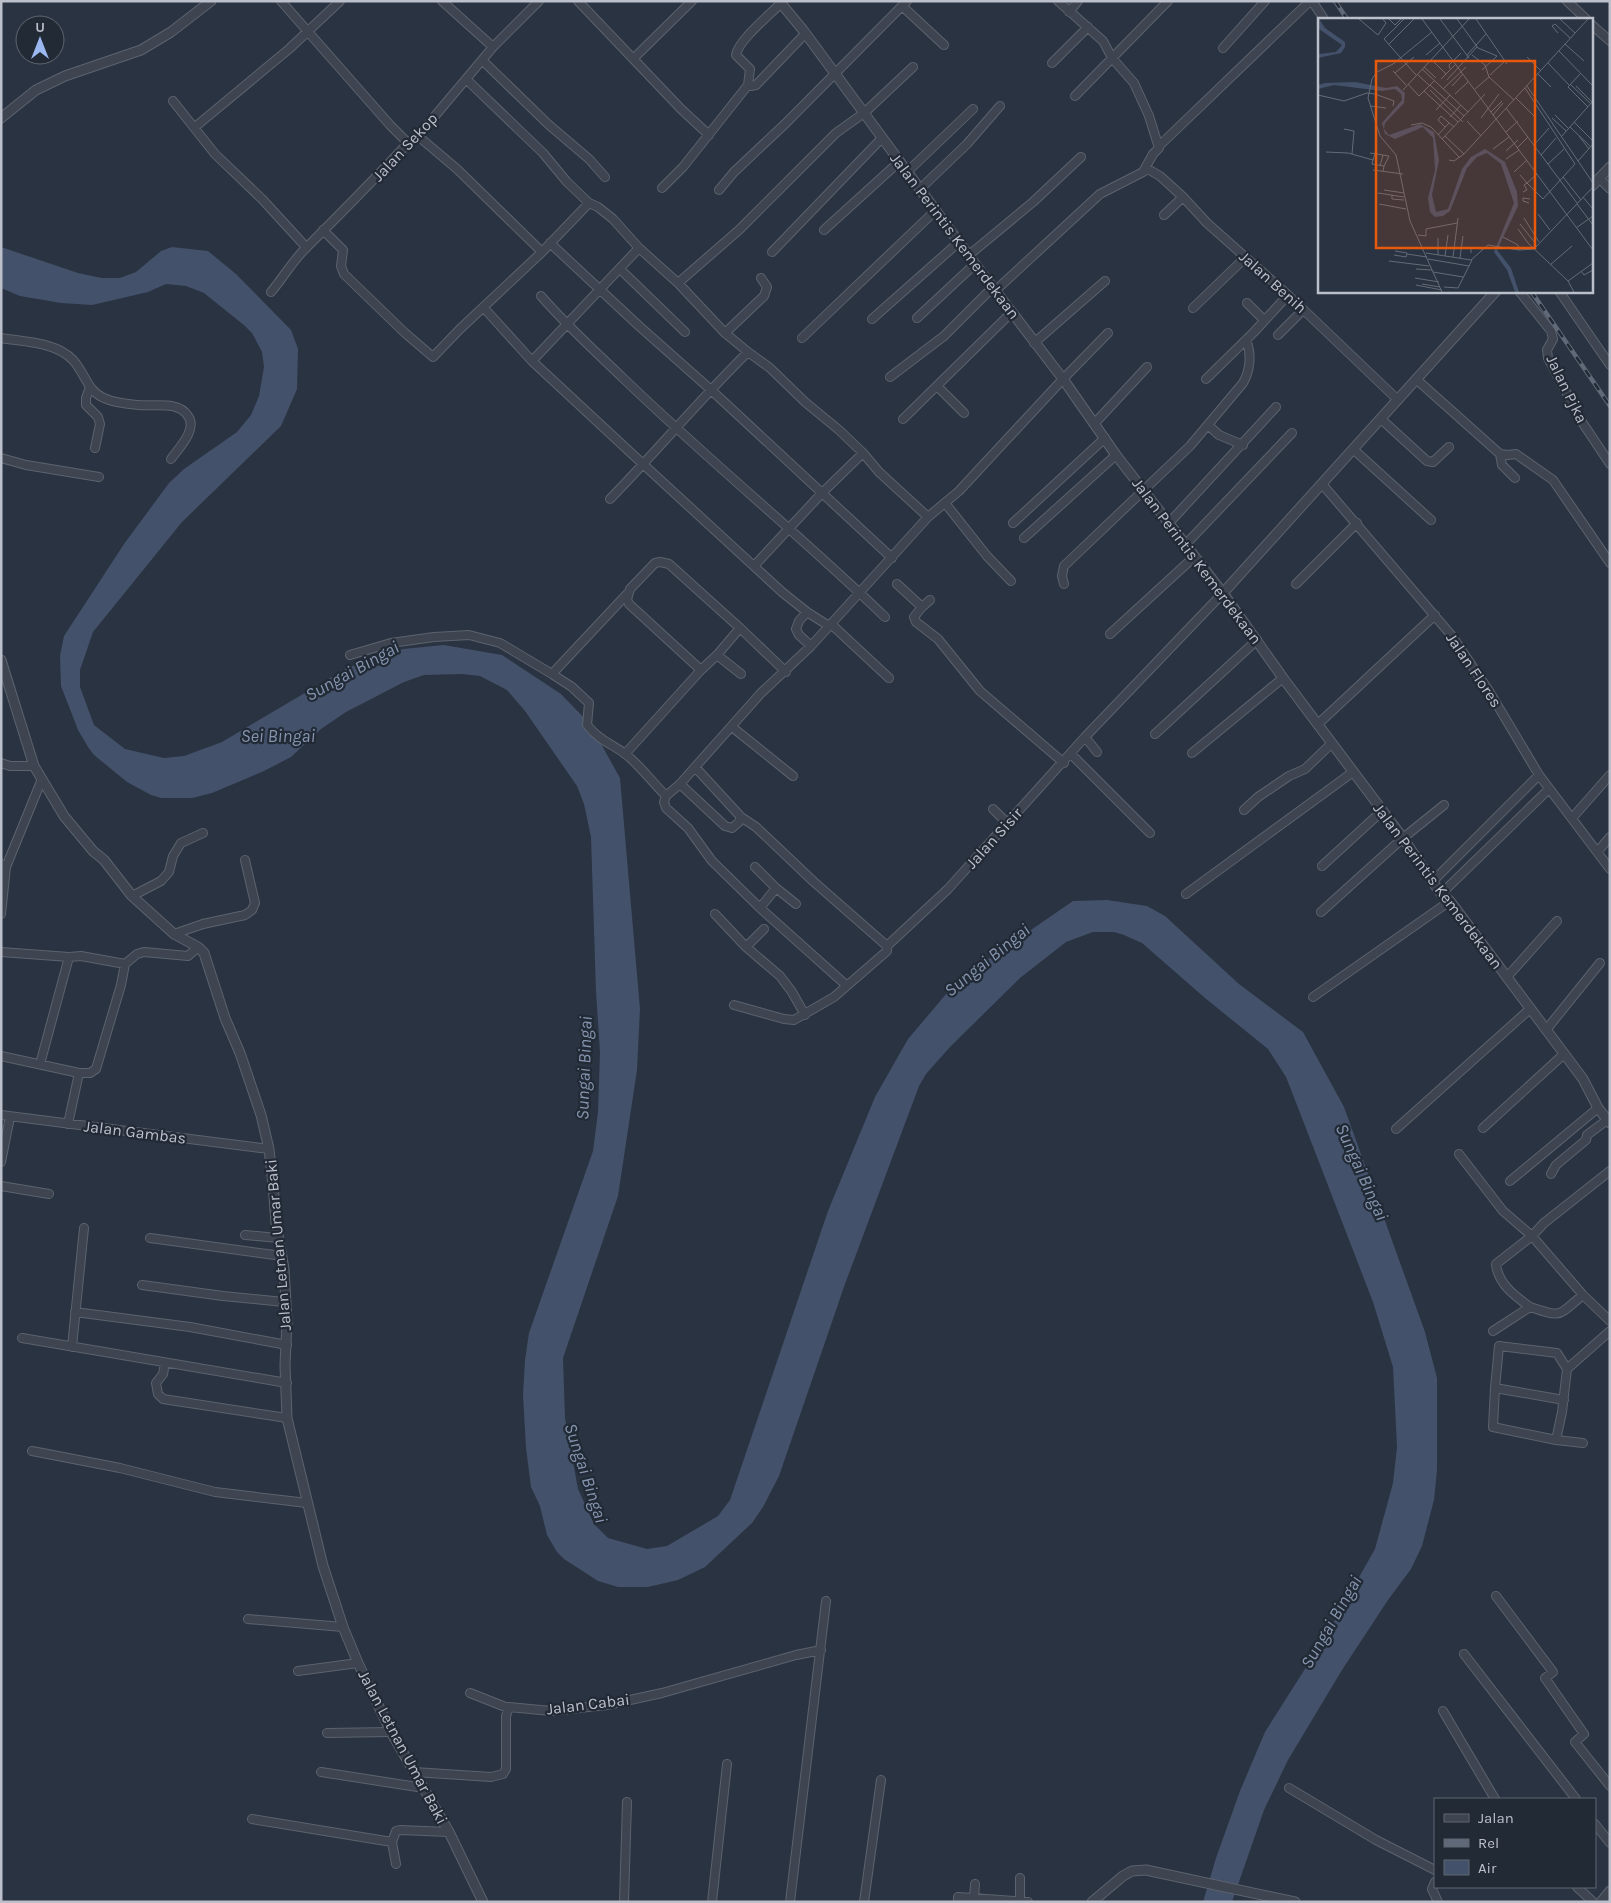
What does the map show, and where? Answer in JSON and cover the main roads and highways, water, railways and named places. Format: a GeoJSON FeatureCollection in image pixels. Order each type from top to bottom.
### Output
{"type":"FeatureCollection","features":[{"type":"Feature","properties":{"kind":"water","name":"Sei Bingai"},"geometry":{"type":"Polygon","coordinates":[[[1,247],[78,273],[102,278],[120,278],[136,272],[161,251],[172,247],[208,251],[236,274],[291,330],[298,349],[297,389],[281,426],[182,522],[93,632],[80,670],[80,687],[94,725],[125,749],[164,758],[184,756],[222,742],[347,668],[403,649],[444,645],[502,655],[561,694],[590,724],[620,778],[640,1009],[637,1070],[618,1196],[563,1358],[565,1418],[578,1489],[594,1524],[608,1538],[647,1549],[667,1546],[718,1516],[730,1500],[828,1211],[875,1097],[908,1039],[958,980],[1073,901],[1107,900],[1147,906],[1165,916],[1239,984],[1303,1032],[1344,1107],[1425,1332],[1437,1378],[1437,1470],[1434,1500],[1422,1546],[1411,1569],[1388,1600],[1342,1670],[1288,1760],[1264,1810],[1232,1902],[1203,1902],[1216,1858],[1240,1791],[1265,1732],[1324,1639],[1375,1549],[1393,1483],[1397,1447],[1393,1367],[1373,1302],[1286,1077],[1268,1049],[1205,998],[1142,943],[1114,932],[1093,932],[1066,942],[1020,978],[950,1047],[926,1074],[919,1086],[845,1284],[779,1476],[763,1507],[752,1523],[705,1567],[678,1580],[648,1587],[618,1587],[598,1581],[564,1559],[557,1552],[547,1535],[540,1506],[531,1487],[526,1448],[523,1395],[529,1333],[593,1151],[598,1112],[600,1052],[591,837],[584,804],[577,786],[525,711],[507,690],[480,676],[462,674],[424,675],[404,682],[346,712],[321,729],[291,757],[264,771],[212,793],[192,798],[161,798],[151,795],[127,782],[94,755],[78,730],[61,686],[60,656],[64,636],[124,544],[169,483],[184,469],[237,432],[251,415],[259,396],[264,367],[262,352],[252,333],[245,326],[204,293],[186,286],[166,284],[148,292],[92,305],[61,303],[20,296],[1,288],[1,247]]]}},
{"type":"Feature","properties":{"kind":"railway"},"geometry":{"type":"LineString","coordinates":[[1335,1],[1346,18]]}},
{"type":"Feature","properties":{"kind":"railway"},"geometry":{"type":"LineString","coordinates":[[1532,292],[1610,406]]}},
{"type":"Feature","properties":{"kind":"water label","name":"Sungai Bingai"},"geometry":{"type":"Point","coordinates":[352,671]}},
{"type":"Feature","properties":{"kind":"water label","name":"Sungai Bingai"},"geometry":{"type":"Point","coordinates":[987,960]}},
{"type":"Feature","properties":{"kind":"water label","name":"Sungai Bingai"},"geometry":{"type":"Point","coordinates":[584,1068]}},
{"type":"Feature","properties":{"kind":"water label","name":"Sungai Bingai"},"geometry":{"type":"Point","coordinates":[1362,1172]}},
{"type":"Feature","properties":{"kind":"water label","name":"Sungai Bingai"},"geometry":{"type":"Point","coordinates":[586,1473]}},
{"type":"Feature","properties":{"kind":"water label","name":"Sungai Bingai"},"geometry":{"type":"Point","coordinates":[1331,1622]}}]}
